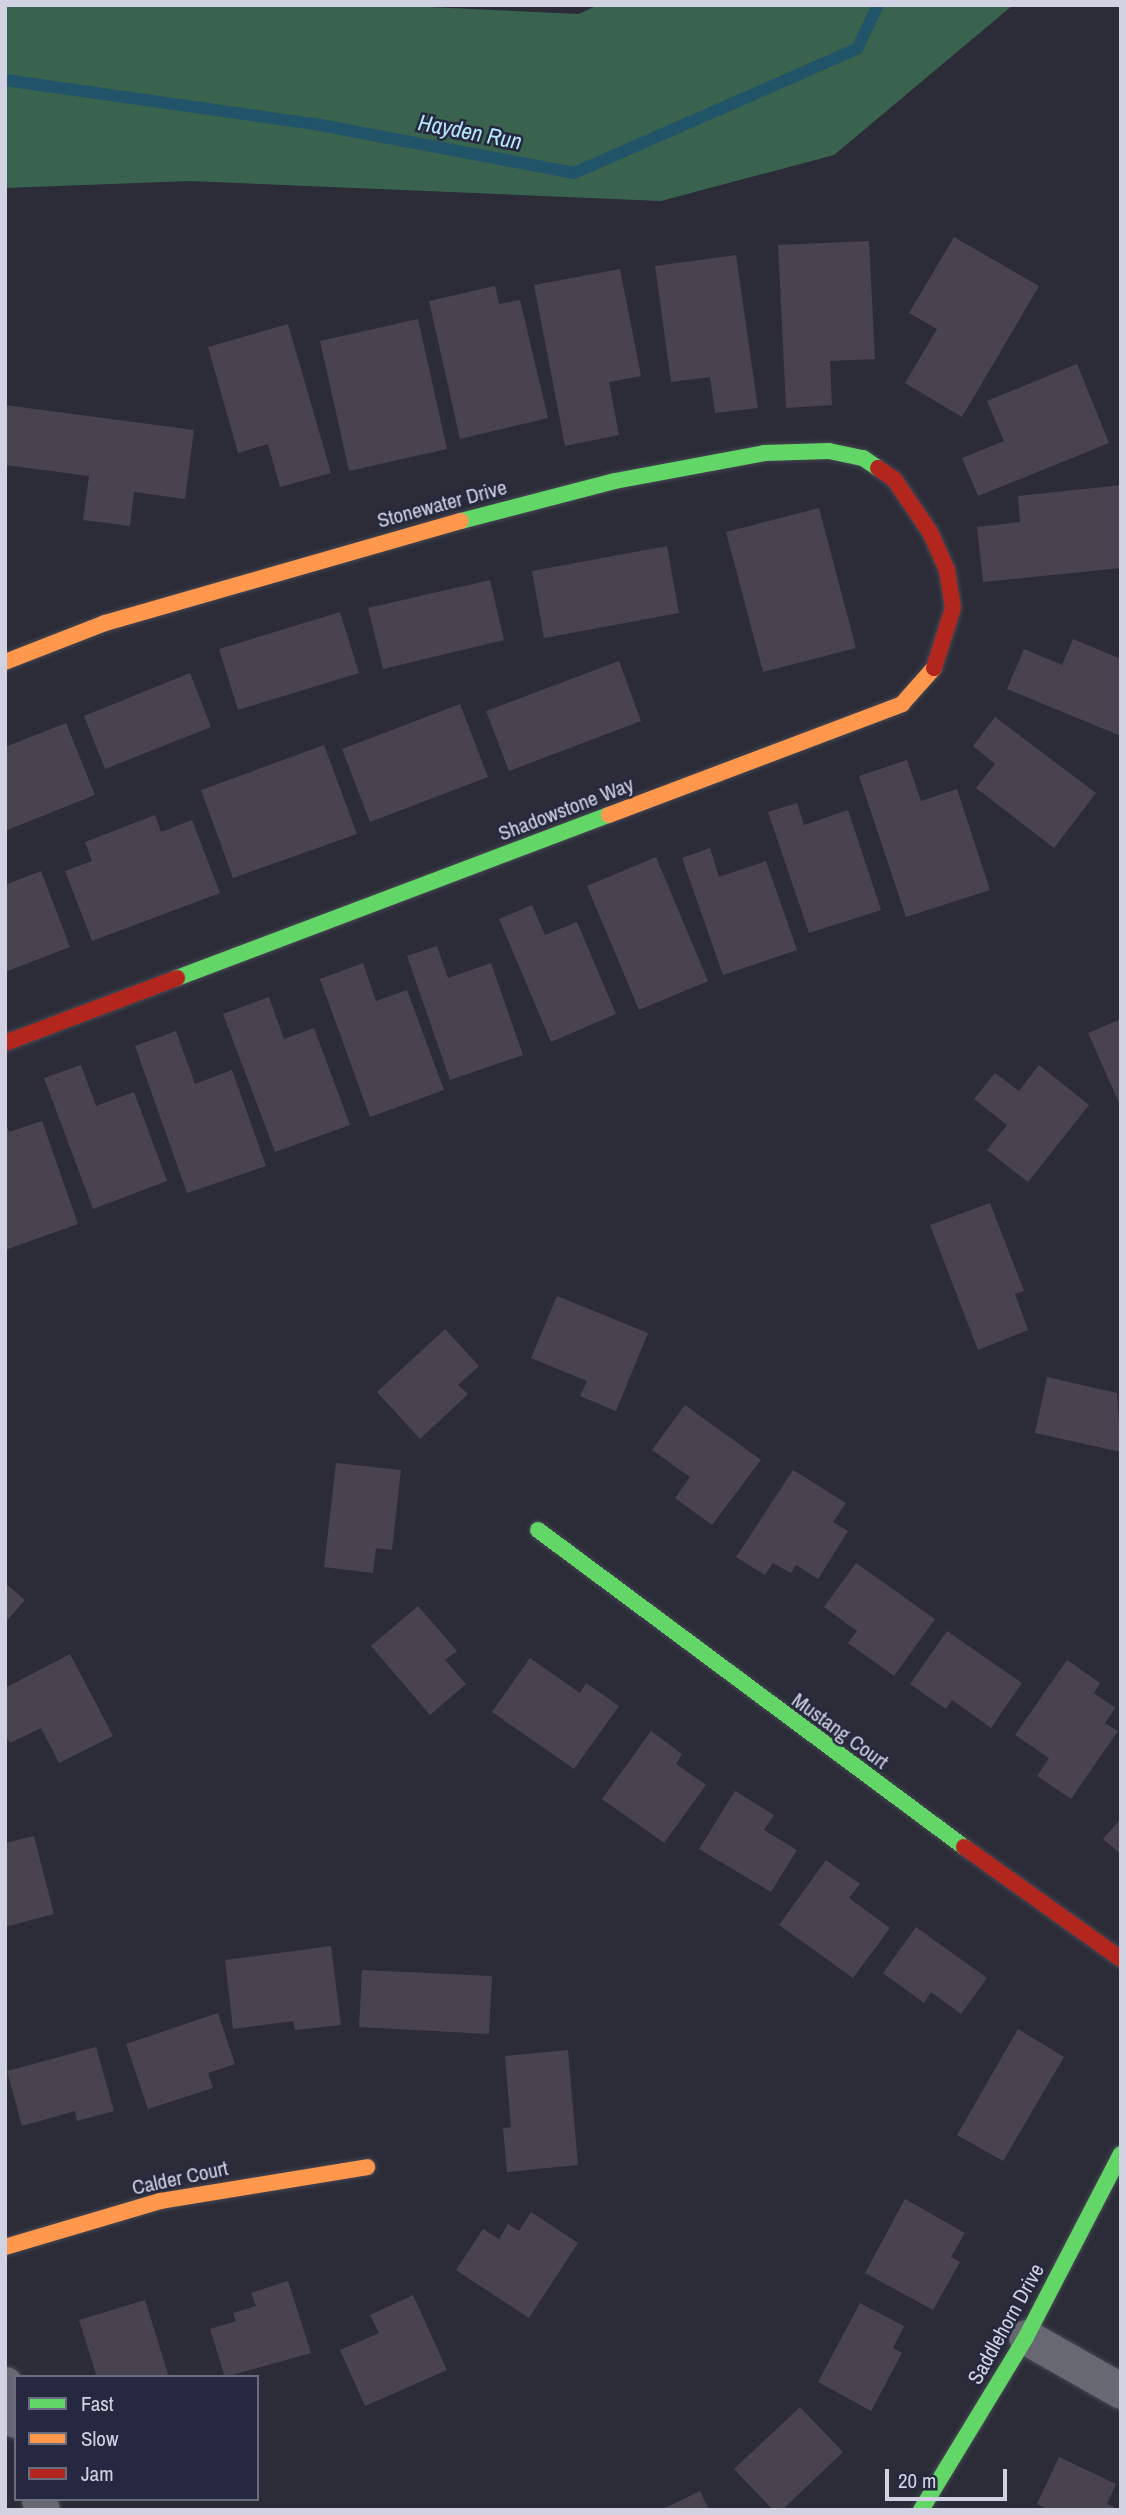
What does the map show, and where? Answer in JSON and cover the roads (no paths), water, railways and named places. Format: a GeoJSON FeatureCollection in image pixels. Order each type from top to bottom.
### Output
{"type":"FeatureCollection","features":[{"type":"Feature","properties":{"kind":"street","name":"Stonewater Drive"},"geometry":{"type":"LineString","coordinates":[[5,662],[105,623],[359,547],[615,481],[764,453],[829,451],[863,458],[894,479]]}},
{"type":"Feature","properties":{"kind":"street","name":"Shadowstone Way"},"geometry":{"type":"LineString","coordinates":[[5,1043],[902,704],[932,673],[953,608],[947,570],[930,532],[894,479]]}},
{"type":"Feature","properties":{"kind":"street","name":"Mustang Court"},"geometry":{"type":"LineString","coordinates":[[538,1530],[816,1740],[1121,1959]]}},
{"type":"Feature","properties":{"kind":"street","name":"Saddlehorn Drive"},"geometry":{"type":"LineString","coordinates":[[921,2510],[1026,2337],[1121,2154]]}},
{"type":"Feature","properties":{"kind":"street","name":"Calder Court"},"geometry":{"type":"LineString","coordinates":[[5,2247],[160,2201],[367,2167]]}},
{"type":"Feature","properties":{"kind":"street"},"geometry":{"type":"LineString","coordinates":[[1026,2337],[1121,2391]]}},
{"type":"Feature","properties":{"kind":"street"},"geometry":{"type":"LineString","coordinates":[[5,2384],[14,2413]]}},
{"type":"Feature","properties":{"kind":"waterway","name":"Hayden Run"},"geometry":{"type":"LineString","coordinates":[[5,80],[315,124],[574,173],[857,49],[878,5]]}}]}
